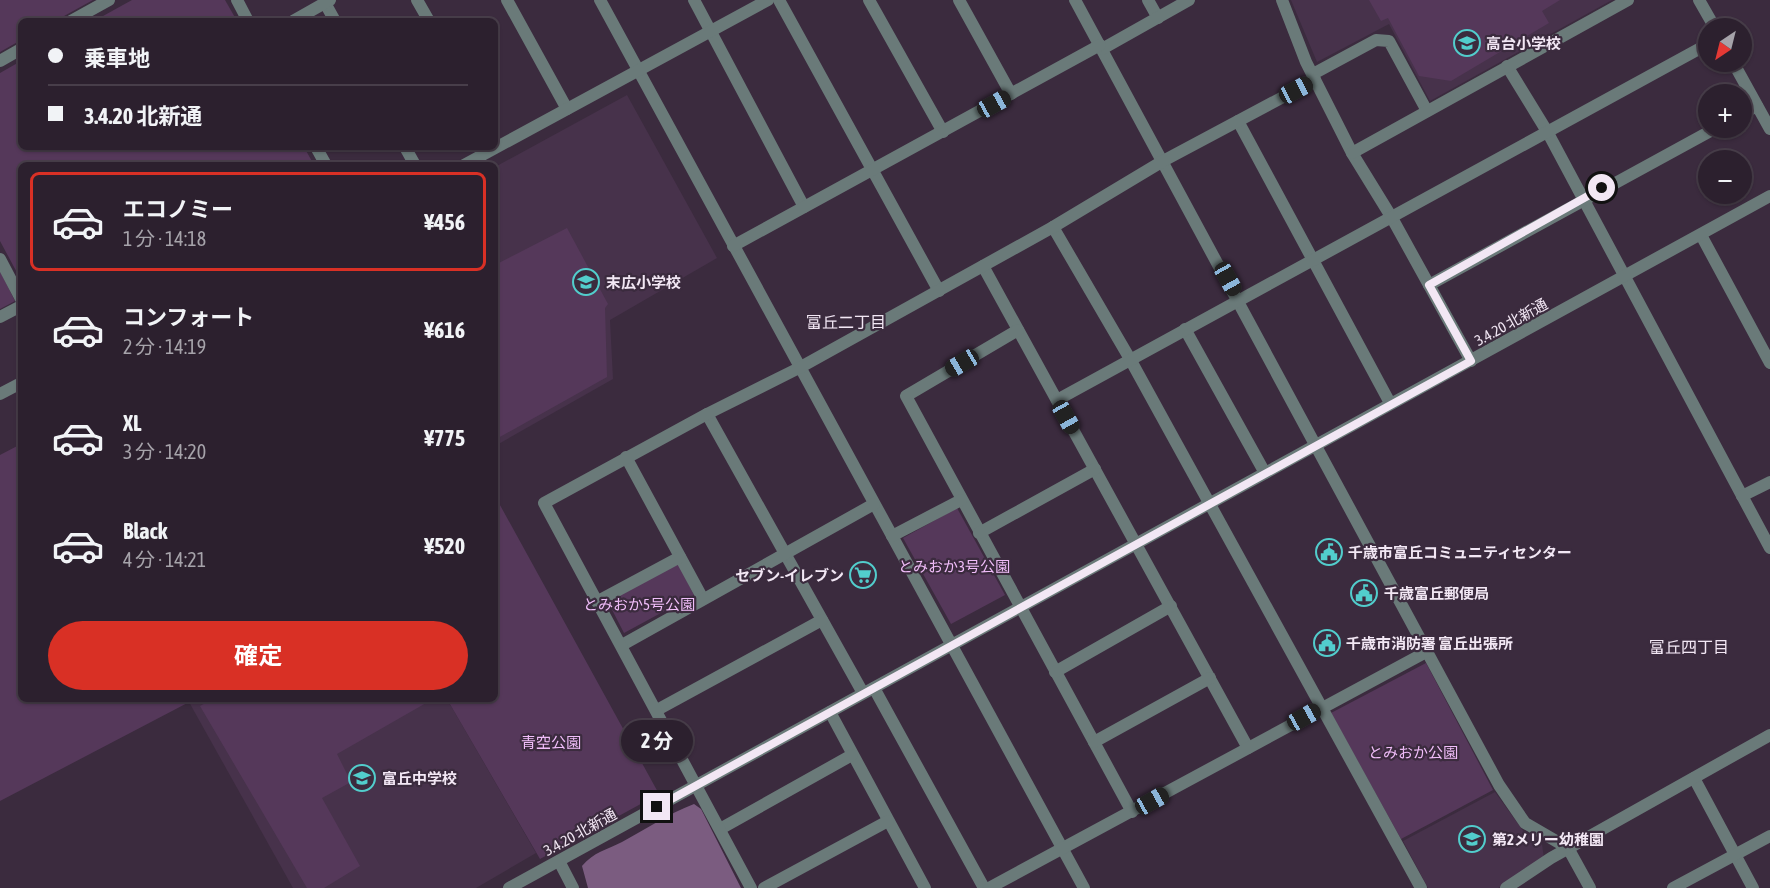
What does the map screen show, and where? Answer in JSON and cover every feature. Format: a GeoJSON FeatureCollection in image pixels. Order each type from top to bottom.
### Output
{"type":"FeatureCollection","features":[{"type":"Feature","properties":{"kind":"street"},"geometry":{"type":"LineString","coordinates":[[76,18],[109,0]]}},
{"type":"Feature","properties":{"kind":"street"},"geometry":{"type":"LineString","coordinates":[[237,0],[246,18]]}},
{"type":"Feature","properties":{"kind":"street"},"geometry":{"type":"LineString","coordinates":[[417,0],[427,18]]}},
{"type":"Feature","properties":{"kind":"street"},"geometry":{"type":"LineString","coordinates":[[507,0],[567,109]]}},
{"type":"Feature","properties":{"kind":"street"},"geometry":{"type":"LineString","coordinates":[[600,0],[1084,888]]}},
{"type":"Feature","properties":{"kind":"street"},"geometry":{"type":"LineString","coordinates":[[694,0],[804,207]]}},
{"type":"Feature","properties":{"kind":"street"},"geometry":{"type":"LineString","coordinates":[[498,144],[768,0]]}},
{"type":"Feature","properties":{"kind":"street"},"geometry":{"type":"LineString","coordinates":[[779,0],[939,291]]}},
{"type":"Feature","properties":{"kind":"street"},"geometry":{"type":"LineString","coordinates":[[869,0],[942,132]]}},
{"type":"Feature","properties":{"kind":"street"},"geometry":{"type":"LineString","coordinates":[[959,0],[1011,94]]}},
{"type":"Feature","properties":{"kind":"street"},"geometry":{"type":"LineString","coordinates":[[1075,0],[1239,299],[1499,785],[1525,823],[1568,848],[1590,888]]}},
{"type":"Feature","properties":{"kind":"street"},"geometry":{"type":"LineString","coordinates":[[1148,0],[1158,18]]}},
{"type":"Feature","properties":{"kind":"street"},"geometry":{"type":"LineString","coordinates":[[733,246],[1189,0]]}},
{"type":"Feature","properties":{"kind":"street"},"geometry":{"type":"LineString","coordinates":[[1282,0],[1314,77],[1352,153],[1392,218],[1471,361]]}},
{"type":"Feature","properties":{"kind":"street"},"geometry":{"type":"LineString","coordinates":[[1352,153],[1629,0]]}},
{"type":"Feature","properties":{"kind":"street"},"geometry":{"type":"LineString","coordinates":[[1699,0],[1709,18]]}},
{"type":"Feature","properties":{"kind":"street"},"geometry":{"type":"LineString","coordinates":[[297,18],[328,1],[334,18]]}},
{"type":"Feature","properties":{"kind":"street"},"geometry":{"type":"LineString","coordinates":[[751,888],[544,503],[706,414],[800,368],[939,291],[1376,40],[1389,41],[1427,111]]}},
{"type":"Feature","properties":{"kind":"street"},"geometry":{"type":"LineString","coordinates":[[1057,400],[1698,50]]}},
{"type":"Feature","properties":{"kind":"street"},"geometry":{"type":"LineString","coordinates":[[0,61],[18,51]]}},
{"type":"Feature","properties":{"kind":"street"},"geometry":{"type":"LineString","coordinates":[[1507,66],[1548,133],[1770,548]]}},
{"type":"Feature","properties":{"kind":"street"},"geometry":{"type":"LineString","coordinates":[[1738,72],[1770,129]]}},
{"type":"Feature","properties":{"kind":"street"},"geometry":{"type":"LineString","coordinates":[[1752,109],[1757,106]]}},
{"type":"Feature","properties":{"kind":"street"},"geometry":{"type":"LineString","coordinates":[[1238,121],[1390,404]]}},
{"type":"Feature","properties":{"kind":"street"},"geometry":{"type":"LineString","coordinates":[[1429,285],[1583,198],[1698,137]]}},
{"type":"Feature","properties":{"kind":"street"},"geometry":{"type":"LineString","coordinates":[[469,162],[488,150]]}},
{"type":"Feature","properties":{"kind":"street","name":"3.4.20 北新通"},"geometry":{"type":"LineString","coordinates":[[509,888],[951,643],[1210,505],[1316,443],[1471,361],[1770,196]]}},
{"type":"Feature","properties":{"kind":"street"},"geometry":{"type":"LineString","coordinates":[[1053,227],[1130,359],[1421,888]]}},
{"type":"Feature","properties":{"kind":"street"},"geometry":{"type":"LineString","coordinates":[[1701,235],[1770,363]]}},
{"type":"Feature","properties":{"kind":"street"},"geometry":{"type":"LineString","coordinates":[[0,260],[18,293]]}},
{"type":"Feature","properties":{"kind":"street"},"geometry":{"type":"LineString","coordinates":[[983,266],[1248,748]]}},
{"type":"Feature","properties":{"kind":"street"},"geometry":{"type":"LineString","coordinates":[[0,317],[18,308]]}},
{"type":"Feature","properties":{"kind":"street"},"geometry":{"type":"LineString","coordinates":[[1185,328],[1265,473]]}},
{"type":"Feature","properties":{"kind":"street"},"geometry":{"type":"LineString","coordinates":[[1018,330],[906,396],[1132,812]]}},
{"type":"Feature","properties":{"kind":"street"},"geometry":{"type":"LineString","coordinates":[[0,394],[18,385]]}},
{"type":"Feature","properties":{"kind":"street"},"geometry":{"type":"LineString","coordinates":[[706,414],[822,620],[869,690],[987,888],[1428,651]]}},
{"type":"Feature","properties":{"kind":"street"},"geometry":{"type":"LineString","coordinates":[[626,458],[703,600]]}},
{"type":"Feature","properties":{"kind":"street"},"geometry":{"type":"LineString","coordinates":[[979,533],[1095,469]]}},
{"type":"Feature","properties":{"kind":"street"},"geometry":{"type":"LineString","coordinates":[[1742,496],[1770,482]]}},
{"type":"Feature","properties":{"kind":"street"},"geometry":{"type":"LineString","coordinates":[[892,536],[962,500]]}},
{"type":"Feature","properties":{"kind":"street"},"geometry":{"type":"LineString","coordinates":[[622,645],[874,504]]}},
{"type":"Feature","properties":{"kind":"street"},"geometry":{"type":"LineString","coordinates":[[598,601],[680,557]]}},
{"type":"Feature","properties":{"kind":"street"},"geometry":{"type":"LineString","coordinates":[[1055,672],[1171,606]]}},
{"type":"Feature","properties":{"kind":"street"},"geometry":{"type":"LineString","coordinates":[[657,710],[822,620]]}},
{"type":"Feature","properties":{"kind":"street"},"geometry":{"type":"LineString","coordinates":[[1094,742],[1210,678]]}},
{"type":"Feature","properties":{"kind":"street"},"geometry":{"type":"LineString","coordinates":[[830,712],[921,887]]}},
{"type":"Feature","properties":{"kind":"street"},"geometry":{"type":"LineString","coordinates":[[1506,888],[1568,848],[1770,735]]}},
{"type":"Feature","properties":{"kind":"street"},"geometry":{"type":"LineString","coordinates":[[720,829],[852,755]]}},
{"type":"Feature","properties":{"kind":"street"},"geometry":{"type":"LineString","coordinates":[[1694,778],[1753,888]]}},
{"type":"Feature","properties":{"kind":"street"},"geometry":{"type":"LineString","coordinates":[[764,888],[888,821]]}},
{"type":"Feature","properties":{"kind":"street"},"geometry":{"type":"LineString","coordinates":[[1674,888],[1770,836]]}},
{"type":"Feature","properties":{"kind":"street"},"geometry":{"type":"LineString","coordinates":[[559,861],[573,888]]}},
{"type":"Feature","properties":{"kind":"shaded area","name":"高台小学校"},"geometry":{"type":"Polygon","coordinates":[[[1291,0],[1612,0],[1430,101],[1389,24],[1317,62],[1291,0]]]}},
{"type":"Feature","properties":{"kind":"shaded area","name":"末広小学校"},"geometry":{"type":"Polygon","coordinates":[[[627,95],[717,258],[610,320],[613,379],[498,444],[498,165],[627,95]]]}},
{"type":"Feature","properties":{"kind":"shaded area","name":"富丘中学校"},"geometry":{"type":"Polygon","coordinates":[[[189,702],[449,702],[536,853],[476,888],[293,888],[189,702]]]}},
{"type":"Feature","properties":{"kind":"shaded area","name":"第2メリー幼稚園"},"geometry":{"type":"Polygon","coordinates":[[[1495,792],[1524,832],[1537,838],[1542,844],[1544,859],[1498,888],[1428,888],[1403,841],[1495,792]]]}},
{"type":"Feature","properties":{"kind":"shaded area"},"geometry":{"type":"Polygon","coordinates":[[[694,804],[701,809],[741,888],[588,888],[582,866],[591,857],[694,804]]]}},
{"type":"Feature","properties":{"kind":"green space"},"geometry":{"type":"Polygon","coordinates":[[[0,0],[93,0],[60,18],[18,18],[18,42],[0,52],[0,0]]]}},
{"type":"Feature","properties":{"kind":"green space"},"geometry":{"type":"Polygon","coordinates":[[[132,0],[225,0],[235,18],[99,18],[132,0]]]}},
{"type":"Feature","properties":{"kind":"green space"},"geometry":{"type":"Polygon","coordinates":[[[1369,0],[1560,0],[1542,11],[1549,23],[1451,81],[1419,76],[1388,18],[1381,21],[1369,0]]]}},
{"type":"Feature","properties":{"kind":"green space"},"geometry":{"type":"Polygon","coordinates":[[[18,63],[18,150],[306,150],[312,162],[18,162],[18,274],[0,241],[0,73],[18,63]]]}},
{"type":"Feature","properties":{"kind":"green space"},"geometry":{"type":"Polygon","coordinates":[[[567,228],[608,304],[605,308],[607,377],[498,438],[498,263],[567,228]]]}},
{"type":"Feature","properties":{"kind":"green space"},"geometry":{"type":"Polygon","coordinates":[[[0,271],[15,301],[0,309],[0,271]]]}},
{"type":"Feature","properties":{"kind":"green space"},"geometry":{"type":"Polygon","coordinates":[[[18,446],[18,702],[189,702],[0,801],[0,455],[18,446]]]}},
{"type":"Feature","properties":{"kind":"green space","name":"青空公園"},"geometry":{"type":"Polygon","coordinates":[[[498,501],[659,794],[540,859],[449,702],[498,702],[498,501]]]}},
{"type":"Feature","properties":{"kind":"green space","name":"とみおか3号公園"},"geometry":{"type":"Polygon","coordinates":[[[957,508],[1005,595],[951,624],[903,538],[957,508]]]}},
{"type":"Feature","properties":{"kind":"green space","name":"とみおか5号公園"},"geometry":{"type":"Polygon","coordinates":[[[678,563],[694,595],[624,633],[607,600],[678,563]]]}},
{"type":"Feature","properties":{"kind":"green space","name":"とみおか公園"},"geometry":{"type":"Polygon","coordinates":[[[1426,663],[1493,790],[1401,839],[1331,713],[1426,663]]]}},
{"type":"Feature","properties":{"kind":"green space"},"geometry":{"type":"Polygon","coordinates":[[[207,702],[428,702],[337,754],[351,782],[322,798],[360,866],[324,888],[307,888],[200,706],[207,702]]]}},
{"type":"Feature","properties":{"kind":"place","name":"高台小学校"},"geometry":{"type":"Point","coordinates":[1467,43]}},
{"type":"Feature","properties":{"kind":"place","name":"末広小学校"},"geometry":{"type":"Point","coordinates":[586,282]}},
{"type":"Feature","properties":{"kind":"place","name":"千歳市富丘コミュニティセンター"},"geometry":{"type":"Point","coordinates":[1329,552]}},
{"type":"Feature","properties":{"kind":"place","name":"セブン-イレブン"},"geometry":{"type":"Point","coordinates":[863,575]}},
{"type":"Feature","properties":{"kind":"place","name":"千歳富丘郵便局"},"geometry":{"type":"Point","coordinates":[1364,593]}},
{"type":"Feature","properties":{"kind":"place","name":"千歳市消防署 富丘出張所"},"geometry":{"type":"Point","coordinates":[1327,643]}},
{"type":"Feature","properties":{"kind":"place","name":"富丘中学校"},"geometry":{"type":"Point","coordinates":[362,778]}},
{"type":"Feature","properties":{"kind":"place","name":"第2メリー幼稚園"},"geometry":{"type":"Point","coordinates":[1472,839]}},
{"type":"Feature","properties":{"kind":"district","name":"富丘二丁目"},"geometry":{"type":"Point","coordinates":[846,322]}},
{"type":"Feature","properties":{"kind":"district","name":"富丘四丁目"},"geometry":{"type":"Point","coordinates":[1689,647]}},
{"type":"Feature","properties":{"kind":"route"},"geometry":{"type":"LineString","coordinates":[[657,807],[932,654],[1210,505],[1316,443],[1471,361],[1429,285],[1602,188]]}}]}
